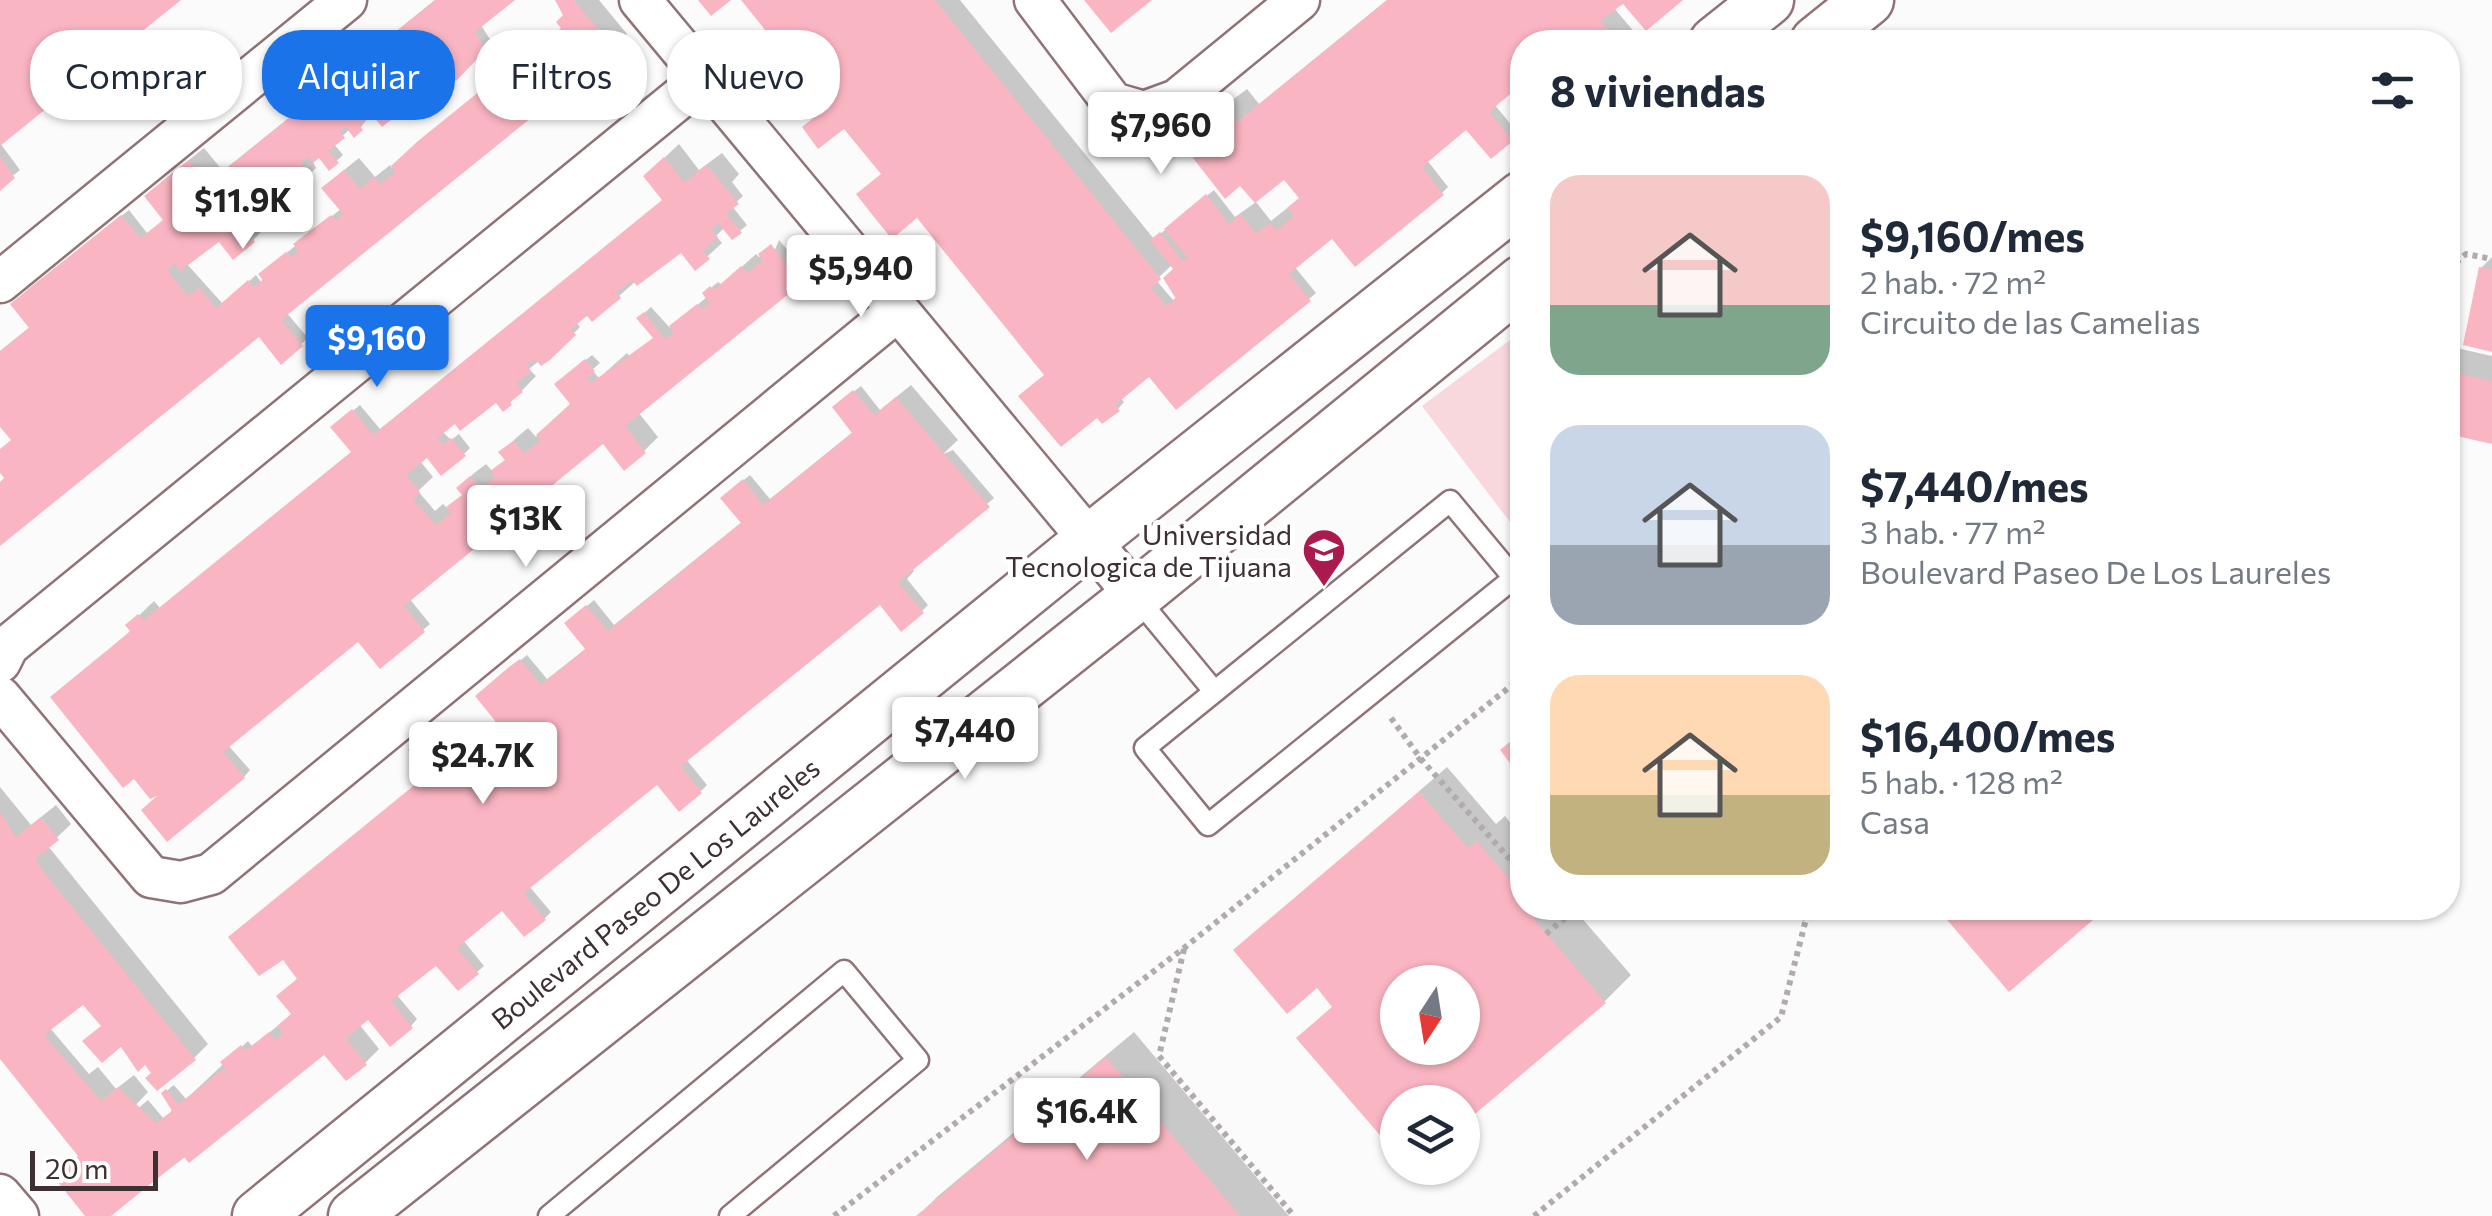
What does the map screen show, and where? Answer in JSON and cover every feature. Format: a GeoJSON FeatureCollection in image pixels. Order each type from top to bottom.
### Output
{"type":"FeatureCollection","features":[{"type":"Feature","properties":{"kind":"street"},"geometry":{"type":"LineString","coordinates":[[0,282],[346,0]]}},
{"type":"Feature","properties":{"kind":"street"},"geometry":{"type":"LineString","coordinates":[[640,0],[667,33]]}},
{"type":"Feature","properties":{"kind":"street"},"geometry":{"type":"LineString","coordinates":[[1035,0],[1113,103],[1144,112],[1177,100],[1300,0]]}},
{"type":"Feature","properties":{"kind":"street"},"geometry":{"type":"LineString","coordinates":[[1731,30],[1768,0]]}},
{"type":"Feature","properties":{"kind":"street"},"geometry":{"type":"LineString","coordinates":[[1831,30],[1868,0]]}},
{"type":"Feature","properties":{"kind":"street"},"geometry":{"type":"LineString","coordinates":[[0,662],[8,646],[667,108]]}},
{"type":"Feature","properties":{"kind":"street"},"geometry":{"type":"LineString","coordinates":[[739,120],[1136,596]]}},
{"type":"Feature","properties":{"kind":"street","name":"Boulevard Paseo De Los Laureles"},"geometry":{"type":"LineString","coordinates":[[258,1216],[1090,540],[1510,207]]}},
{"type":"Feature","properties":{"kind":"street"},"geometry":{"type":"LineString","coordinates":[[354,1216],[1136,596],[1510,291]]}},
{"type":"Feature","properties":{"kind":"street"},"geometry":{"type":"LineString","coordinates":[[0,697],[152,877],[181,882],[211,874],[898,310]]}},
{"type":"Feature","properties":{"kind":"street"},"geometry":{"type":"LineString","coordinates":[[0,1195],[18,1216]]}},
{"type":"Feature","properties":{"kind":"lane"},"geometry":{"type":"LineString","coordinates":[[1510,573],[1450,500],[1144,748],[1208,825],[1510,581]]}},
{"type":"Feature","properties":{"kind":"lane"},"geometry":{"type":"LineString","coordinates":[[1136,596],[1214,691]]}},
{"type":"Feature","properties":{"kind":"lane"},"geometry":{"type":"LineString","coordinates":[[549,1216],[844,971],[918,1060],[730,1216]]}},
{"type":"Feature","properties":{"kind":"path"},"geometry":{"type":"LineString","coordinates":[[2460,259],[2466,254],[2492,260]]}},
{"type":"Feature","properties":{"kind":"path"},"geometry":{"type":"LineString","coordinates":[[834,1216],[1184,948],[1510,687]]}},
{"type":"Feature","properties":{"kind":"path"},"geometry":{"type":"LineString","coordinates":[[1373,693],[1420,759],[1510,860]]}},
{"type":"Feature","properties":{"kind":"path"},"geometry":{"type":"LineString","coordinates":[[1546,934],[1563,920]]}},
{"type":"Feature","properties":{"kind":"path"},"geometry":{"type":"LineString","coordinates":[[1534,1216],[1781,1017],[1806,920]]}},
{"type":"Feature","properties":{"kind":"path"},"geometry":{"type":"LineString","coordinates":[[1184,948],[1159,1056],[1294,1216]]}},
{"type":"Feature","properties":{"kind":"shaded area"},"geometry":{"type":"Polygon","coordinates":[[[1510,340],[1510,522],[1422,406],[1510,340]]]}},
{"type":"Feature","properties":{"kind":"building"},"geometry":{"type":"Polygon","coordinates":[[[0,0],[181,0],[144,30],[30,30],[32,120],[0,146],[0,0]]]}},
{"type":"Feature","properties":{"kind":"building"},"geometry":{"type":"Polygon","coordinates":[[[435,0],[515,0],[475,30],[475,61],[456,81],[455,30],[398,30],[435,0]]]}},
{"type":"Feature","properties":{"kind":"building"},"geometry":{"type":"Polygon","coordinates":[[[555,0],[574,0],[599,30],[563,30],[556,22],[563,15],[555,0]]]}},
{"type":"Feature","properties":{"kind":"building"},"geometry":{"type":"Polygon","coordinates":[[[698,0],[731,0],[711,16],[698,0]]]}},
{"type":"Feature","properties":{"kind":"building"},"geometry":{"type":"Polygon","coordinates":[[[741,0],[935,0],[1161,279],[1151,288],[1166,306],[1176,299],[1163,278],[1173,269],[1150,240],[1160,232],[1183,261],[1188,258],[1164,229],[1206,194],[1229,224],[1240,214],[1256,233],[1270,223],[1277,230],[1294,216],[1287,208],[1299,198],[1284,180],[1255,203],[1240,186],[1225,199],[1193,158],[1215,139],[1195,115],[1217,98],[1237,122],[1387,0],[1683,0],[1647,30],[1623,4],[1600,21],[1608,30],[1510,30],[1510,94],[1489,112],[1510,137],[1510,143],[1491,159],[1466,130],[1422,167],[1444,195],[1355,267],[1332,239],[1289,274],[1311,301],[1176,410],[1149,377],[1115,405],[1120,411],[1102,424],[1097,418],[1061,447],[1018,396],[1044,375],[917,218],[892,239],[856,194],[881,174],[844,129],[818,149],[802,127],[811,120],[840,120],[840,30],[765,30],[741,0]]]}},
{"type":"Feature","properties":{"kind":"building"},"geometry":{"type":"Polygon","coordinates":[[[1084,0],[1152,0],[1111,33],[1084,0]]]}},
{"type":"Feature","properties":{"kind":"building"},"geometry":{"type":"Polygon","coordinates":[[[475,95],[475,120],[528,120],[281,320],[303,346],[281,365],[259,337],[0,546],[0,482],[4,478],[0,473],[0,449],[11,440],[0,427],[0,351],[29,328],[10,304],[121,215],[141,238],[163,220],[144,196],[189,160],[208,183],[286,120],[367,120],[354,138],[346,127],[340,132],[345,138],[328,151],[339,163],[329,171],[319,158],[313,163],[308,157],[301,163],[311,176],[288,193],[283,188],[269,198],[265,192],[257,199],[263,206],[239,222],[255,242],[233,260],[219,242],[180,271],[175,264],[167,270],[188,296],[199,287],[216,308],[248,280],[254,287],[263,280],[258,274],[286,252],[291,257],[299,251],[293,244],[331,215],[336,220],[343,214],[321,188],[344,170],[360,189],[374,177],[380,184],[396,172],[391,166],[444,120],[455,120],[455,111],[475,95]]]}},
{"type":"Feature","properties":{"kind":"building"},"geometry":{"type":"Polygon","coordinates":[[[0,157],[15,178],[0,191],[0,157]]]}},
{"type":"Feature","properties":{"kind":"building"},"geometry":{"type":"Polygon","coordinates":[[[664,157],[684,182],[707,165],[739,204],[726,213],[742,233],[732,240],[718,223],[711,229],[718,237],[703,251],[710,259],[695,271],[681,253],[637,286],[632,280],[616,292],[621,298],[592,322],[587,316],[571,329],[576,335],[550,360],[541,366],[535,359],[526,365],[531,371],[516,383],[523,392],[510,402],[512,405],[503,412],[496,403],[460,431],[455,424],[437,438],[443,444],[451,438],[466,456],[441,476],[427,458],[406,475],[420,492],[413,499],[436,525],[451,513],[446,507],[462,495],[456,488],[470,476],[481,489],[495,477],[490,471],[505,460],[498,452],[513,441],[524,453],[541,440],[536,435],[570,404],[554,384],[585,359],[595,371],[587,378],[591,383],[653,338],[636,318],[644,312],[665,339],[674,333],[669,326],[697,304],[702,309],[709,303],[702,293],[710,286],[714,290],[741,266],[747,273],[763,261],[758,254],[771,244],[801,284],[625,426],[646,453],[624,471],[603,444],[404,606],[425,632],[380,669],[358,642],[223,752],[245,778],[167,842],[141,810],[157,796],[150,799],[134,779],[123,788],[50,697],[127,634],[130,631],[125,625],[138,614],[144,620],[351,452],[330,427],[352,409],[373,435],[662,200],[643,176],[664,157]]]}},
{"type":"Feature","properties":{"kind":"building"},"geometry":{"type":"Polygon","coordinates":[[[2479,267],[2492,269],[2492,352],[2463,345],[2479,267]]]}},
{"type":"Feature","properties":{"kind":"building"},"geometry":{"type":"Polygon","coordinates":[[[2460,374],[2492,381],[2492,444],[2460,437],[2460,374]]]}},
{"type":"Feature","properties":{"kind":"building"},"geometry":{"type":"Polygon","coordinates":[[[853,390],[874,415],[896,397],[990,507],[898,582],[924,613],[901,632],[880,605],[681,766],[702,793],[679,812],[657,785],[524,893],[546,920],[524,937],[502,911],[457,948],[479,974],[458,991],[436,966],[391,1001],[413,1028],[390,1047],[368,1020],[346,1038],[367,1065],[346,1081],[324,1055],[189,1163],[184,1157],[111,1216],[85,1216],[53,1176],[78,1156],[0,1059],[0,812],[16,837],[41,817],[59,840],[36,858],[39,866],[196,1060],[157,1091],[145,1078],[151,1073],[145,1065],[138,1072],[121,1047],[102,1063],[82,1041],[101,1026],[83,1005],[44,1035],[101,1101],[118,1087],[156,1123],[172,1111],[161,1093],[166,1089],[179,1104],[223,1069],[234,1081],[220,1062],[241,1045],[245,1051],[269,1032],[275,1040],[283,1033],[277,1026],[291,1014],[276,996],[297,979],[283,960],[259,976],[228,937],[428,774],[408,750],[430,732],[451,757],[496,722],[475,696],[509,667],[520,659],[541,685],[585,649],[564,623],[586,605],[608,631],[741,523],[720,498],[743,479],[763,505],[852,433],[832,407],[853,390]]]}},
{"type":"Feature","properties":{"kind":"building"},"geometry":{"type":"Polygon","coordinates":[[[1510,742],[1510,763],[1500,750],[1510,742]]]}},
{"type":"Feature","properties":{"kind":"building"},"geometry":{"type":"Polygon","coordinates":[[[1419,792],[1468,848],[1477,841],[1510,880],[1510,920],[1535,920],[1606,1003],[1480,1110],[1480,1085],[1380,1085],[1380,1135],[1296,1038],[1332,1007],[1317,988],[1287,1014],[1233,950],[1419,792]]]}},
{"type":"Feature","properties":{"kind":"building"},"geometry":{"type":"Polygon","coordinates":[[[1947,920],[2093,920],[2009,992],[1947,920]]]}},
{"type":"Feature","properties":{"kind":"building"},"geometry":{"type":"Polygon","coordinates":[[[1106,1057],[1240,1216],[916,1216],[1106,1057]]]}},
{"type":"Feature","properties":{"kind":"place","name":"Universidad Tecnologica de Tijuana"},"geometry":{"type":"Point","coordinates":[1324,588]}}]}
